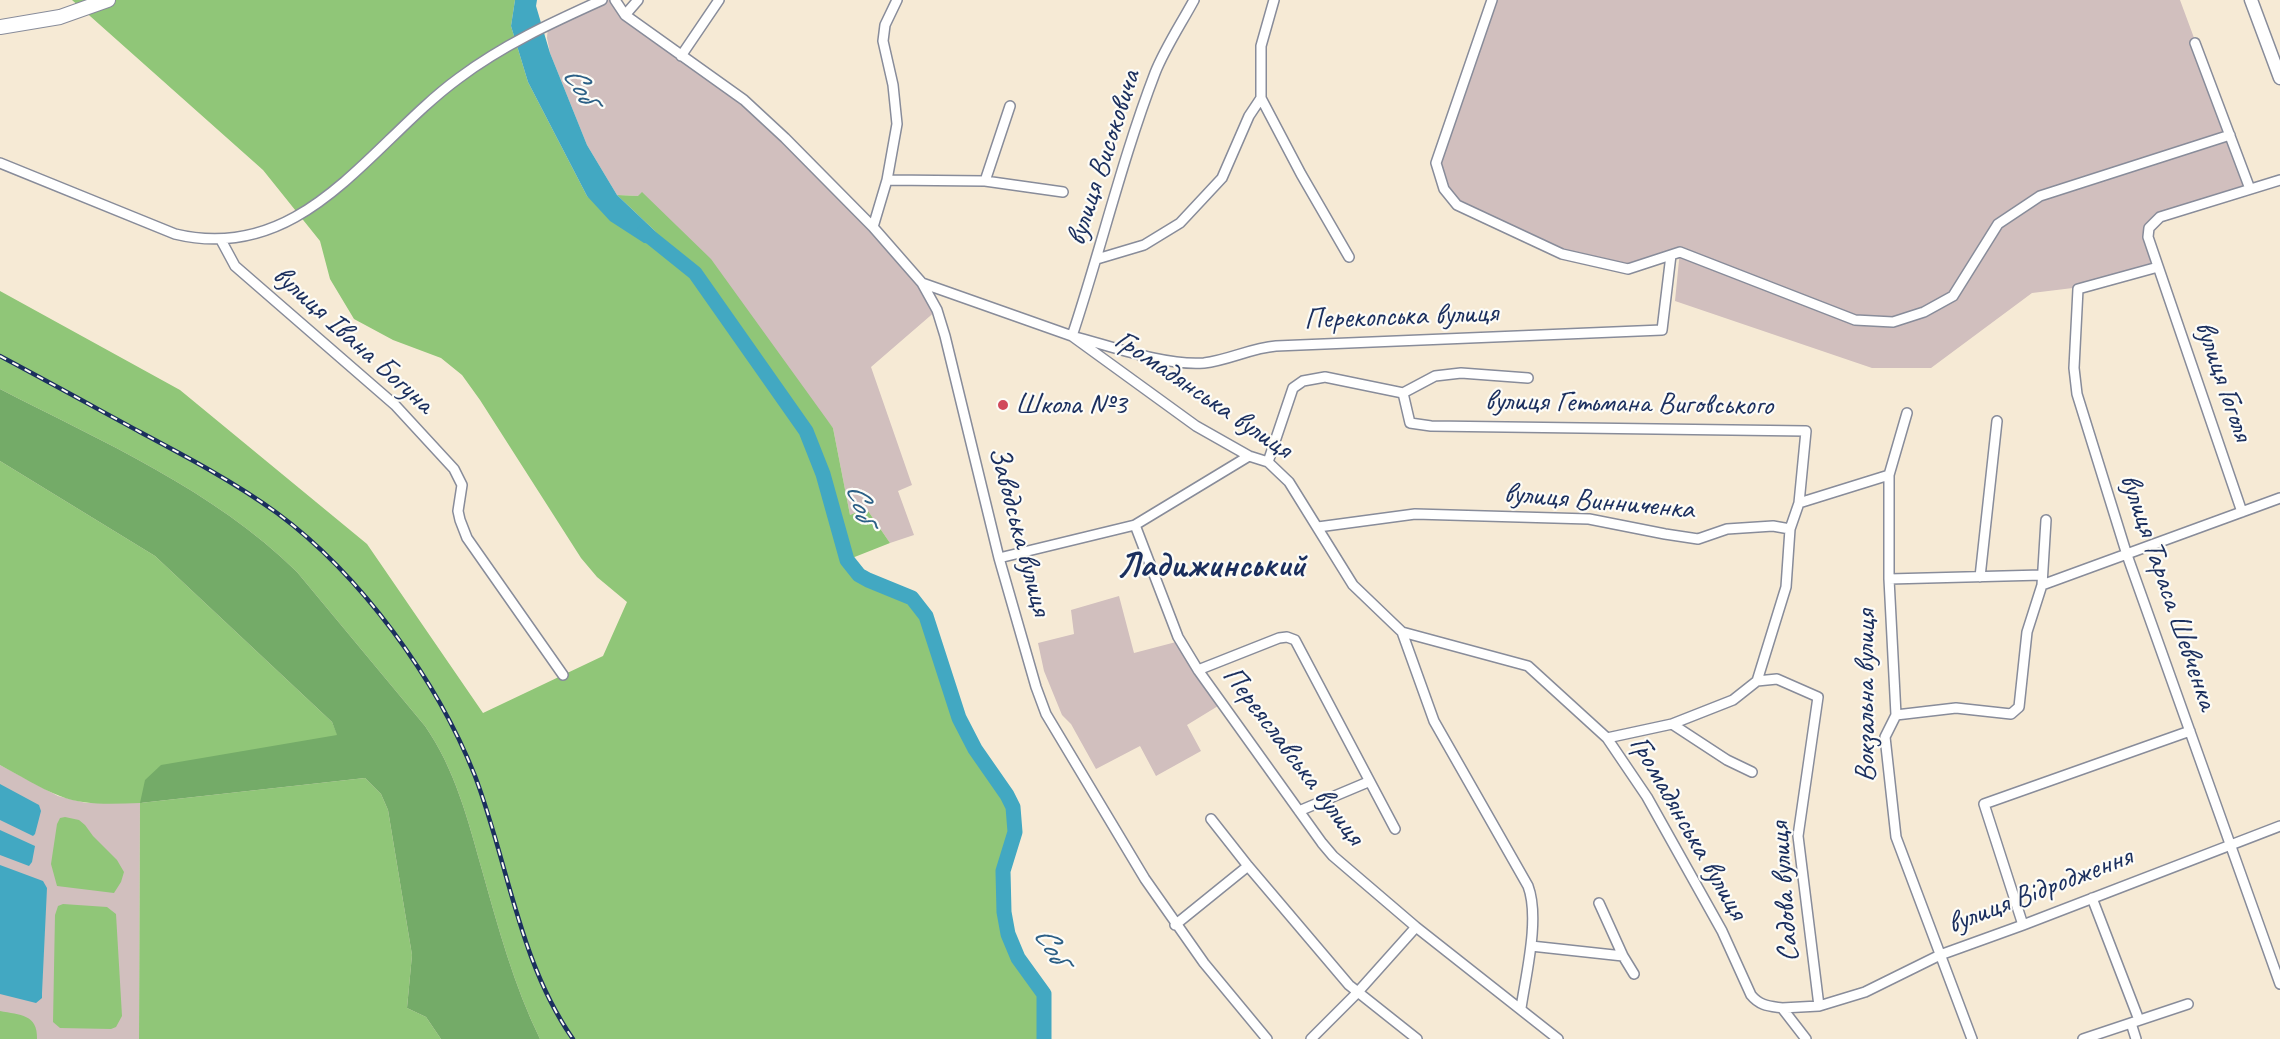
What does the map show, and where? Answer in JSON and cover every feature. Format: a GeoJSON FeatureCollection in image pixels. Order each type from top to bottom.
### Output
{"type":"FeatureCollection","features":[{"type":"Feature","properties":{"kind":"highway"},"geometry":{"type":"LineString","coordinates":[[0,27],[60,16],[108,0]]}},
{"type":"Feature","properties":{"kind":"main road"},"geometry":{"type":"LineString","coordinates":[[2251,0],[2280,78]]}},
{"type":"Feature","properties":{"kind":"street"},"geometry":{"type":"LineString","coordinates":[[0,163],[175,234],[197,240],[221,240],[249,236],[270,229],[316,204],[353,175],[441,91],[504,46],[602,0]]}},
{"type":"Feature","properties":{"kind":"street","name":"Заводська вулиця"},"geometry":{"type":"LineString","coordinates":[[615,0],[625,15],[744,100],[766,119],[873,227],[922,283],[937,310],[945,336],[999,558],[1036,687],[1047,714],[1175,925],[1267,1039]]}},
{"type":"Feature","properties":{"kind":"street"},"geometry":{"type":"LineString","coordinates":[[625,15],[638,0]]}},
{"type":"Feature","properties":{"kind":"street"},"geometry":{"type":"LineString","coordinates":[[681,56],[719,0]]}},
{"type":"Feature","properties":{"kind":"street"},"geometry":{"type":"LineString","coordinates":[[873,227],[886,180],[897,124],[893,85],[883,41],[885,25],[897,0]]}},
{"type":"Feature","properties":{"kind":"street","name":"вулиця Високовича"},"geometry":{"type":"LineString","coordinates":[[1072,336],[1098,258],[1123,168],[1156,71],[1194,0]]}},
{"type":"Feature","properties":{"kind":"street"},"geometry":{"type":"LineString","coordinates":[[1274,0],[1261,46],[1262,98],[1301,174],[1349,256]]}},
{"type":"Feature","properties":{"kind":"street"},"geometry":{"type":"LineString","coordinates":[[1492,0],[1436,163],[1444,189],[1457,205],[1562,254],[1628,269],[1680,252],[1855,320],[1893,321],[1924,312],[1953,296],[1998,224],[2040,196],[2230,135]]}},
{"type":"Feature","properties":{"kind":"street"},"geometry":{"type":"LineString","coordinates":[[2195,43],[2250,189]]}},
{"type":"Feature","properties":{"kind":"street"},"geometry":{"type":"LineString","coordinates":[[1098,258],[1144,245],[1180,223],[1222,178],[1250,116],[1262,98]]}},
{"type":"Feature","properties":{"kind":"street"},"geometry":{"type":"LineString","coordinates":[[985,181],[1010,106]]}},
{"type":"Feature","properties":{"kind":"street"},"geometry":{"type":"LineString","coordinates":[[886,180],[985,181],[1063,192]]}},
{"type":"Feature","properties":{"kind":"street","name":"вулиця Гоголя"},"geometry":{"type":"LineString","coordinates":[[2242,512],[2148,237],[2149,228],[2160,217],[2280,180]]}},
{"type":"Feature","properties":{"kind":"street","name":"вулиця Івана Богуна"},"geometry":{"type":"LineString","coordinates":[[221,240],[235,266],[395,405],[454,469],[462,485],[458,511],[467,538],[563,675]]}},
{"type":"Feature","properties":{"kind":"street","name":"Перекопська вулиця"},"geometry":{"type":"LineString","coordinates":[[1072,336],[1186,364],[1222,360],[1269,347],[1662,330],[1671,255]]}},
{"type":"Feature","properties":{"kind":"street","name":"вулиця Тараса Шевченка"},"geometry":{"type":"LineString","coordinates":[[2158,267],[2078,289],[2074,368],[2077,394],[2127,555],[2280,984]]}},
{"type":"Feature","properties":{"kind":"street","name":"Громадянська вулиця"},"geometry":{"type":"LineString","coordinates":[[922,283],[1072,336],[1180,416],[1249,456],[1268,462],[1289,482],[1353,585],[1402,632],[1528,666],[1607,738],[1647,797],[1722,931],[1751,995],[1763,1005],[1782,1008],[1820,1006]]}},
{"type":"Feature","properties":{"kind":"street"},"geometry":{"type":"LineString","coordinates":[[1268,462],[1293,388],[1303,381],[1324,377],[1403,393],[1435,376],[1452,374],[1528,378]]}},
{"type":"Feature","properties":{"kind":"street","name":"вулиця Гетьмана Виговського"},"geometry":{"type":"LineString","coordinates":[[1403,393],[1410,423],[1431,426],[1806,430],[1799,503]]}},
{"type":"Feature","properties":{"kind":"street","name":"Вокзальна вулиця"},"geometry":{"type":"LineString","coordinates":[[1907,413],[1889,475],[1889,579],[1896,715],[1884,737],[1896,837],[1972,1039]]}},
{"type":"Feature","properties":{"kind":"street"},"geometry":{"type":"LineString","coordinates":[[1980,577],[1997,421]]}},
{"type":"Feature","properties":{"kind":"street"},"geometry":{"type":"LineString","coordinates":[[999,558],[1135,525],[1249,456]]}},
{"type":"Feature","properties":{"kind":"street"},"geometry":{"type":"LineString","coordinates":[[1607,738],[1672,724],[1733,700],[1757,681],[1786,587],[1790,529],[1799,503],[1889,475]]}},
{"type":"Feature","properties":{"kind":"street"},"geometry":{"type":"LineString","coordinates":[[2042,585],[2280,498]]}},
{"type":"Feature","properties":{"kind":"street","name":"вулиця Винниченка"},"geometry":{"type":"LineString","coordinates":[[1318,527],[1415,514],[1589,519],[1698,539],[1727,529],[1773,526],[1790,529]]}},
{"type":"Feature","properties":{"kind":"street"},"geometry":{"type":"LineString","coordinates":[[1896,715],[1956,708],[2011,714],[2019,707],[2027,632],[2042,585],[2046,520]]}},
{"type":"Feature","properties":{"kind":"street","name":"Переяславська вулиця"},"geometry":{"type":"LineString","coordinates":[[1135,525],[1178,637],[1198,670],[1333,856],[1416,927],[1558,1039]]}},
{"type":"Feature","properties":{"kind":"street"},"geometry":{"type":"LineString","coordinates":[[1889,579],[2042,575]]}},
{"type":"Feature","properties":{"kind":"street"},"geometry":{"type":"LineString","coordinates":[[1402,632],[1434,721],[1532,896],[1531,946],[1521,1008]]}},
{"type":"Feature","properties":{"kind":"street"},"geometry":{"type":"LineString","coordinates":[[1198,670],[1280,638],[1287,637],[1294,640],[1299,645],[1368,782],[1395,829]]}},
{"type":"Feature","properties":{"kind":"street","name":"Садова вулиця"},"geometry":{"type":"LineString","coordinates":[[1757,681],[1777,679],[1818,697],[1798,836],[1820,1006]]}},
{"type":"Feature","properties":{"kind":"street"},"geometry":{"type":"LineString","coordinates":[[1672,724],[1727,760],[1752,772]]}},
{"type":"Feature","properties":{"kind":"street"},"geometry":{"type":"LineString","coordinates":[[2023,925],[1984,804],[2190,731]]}},
{"type":"Feature","properties":{"kind":"street"},"geometry":{"type":"LineString","coordinates":[[1299,811],[1368,782]]}},
{"type":"Feature","properties":{"kind":"street"},"geometry":{"type":"LineString","coordinates":[[1211,819],[1349,985],[1418,1039]]}},
{"type":"Feature","properties":{"kind":"street","name":"вулиця Відродження"},"geometry":{"type":"LineString","coordinates":[[1820,1006],[1865,992],[1940,955],[2280,826]]}},
{"type":"Feature","properties":{"kind":"street"},"geometry":{"type":"LineString","coordinates":[[1175,925],[1248,866]]}},
{"type":"Feature","properties":{"kind":"street"},"geometry":{"type":"LineString","coordinates":[[2092,898],[2135,1022],[2136,1039]]}},
{"type":"Feature","properties":{"kind":"street"},"geometry":{"type":"LineString","coordinates":[[1599,903],[1623,956],[1634,974]]}},
{"type":"Feature","properties":{"kind":"street"},"geometry":{"type":"LineString","coordinates":[[1311,1039],[1358,993],[1416,927]]}},
{"type":"Feature","properties":{"kind":"street"},"geometry":{"type":"LineString","coordinates":[[1531,946],[1623,956]]}},
{"type":"Feature","properties":{"kind":"street"},"geometry":{"type":"LineString","coordinates":[[2083,1039],[2188,1004]]}},
{"type":"Feature","properties":{"kind":"street"},"geometry":{"type":"LineString","coordinates":[[1782,1008],[1806,1039]]}},
{"type":"Feature","properties":{"kind":"shaded area"},"geometry":{"type":"Polygon","coordinates":[[[602,0],[615,0],[625,15],[744,100],[922,283],[937,310],[871,367],[912,485],[898,491],[914,535],[890,543],[866,508],[850,515],[833,428],[638,196],[617,195],[587,145],[550,53],[547,38],[548,25],[602,0]]]}},
{"type":"Feature","properties":{"kind":"shaded area"},"geometry":{"type":"Polygon","coordinates":[[[1495,0],[2180,0],[2250,189],[2160,217],[2149,228],[2158,267],[2081,287],[2032,293],[1931,368],[1872,368],[1675,301],[1680,250],[1628,266],[1563,252],[1459,203],[1446,187],[1439,163],[1495,0]]]}},
{"type":"Feature","properties":{"kind":"shaded area"},"geometry":{"type":"Polygon","coordinates":[[[1119,596],[1134,653],[1176,642],[1218,706],[1187,725],[1201,751],[1156,776],[1140,746],[1096,769],[1071,724],[1062,715],[1044,671],[1038,643],[1074,634],[1071,610],[1119,596]]]}},
{"type":"Feature","properties":{"kind":"shaded area"},"geometry":{"type":"Polygon","coordinates":[[[0,765],[58,796],[86,803],[140,803],[139,1039],[0,1039],[0,765]]]}},
{"type":"Feature","properties":{"kind":"green space"},"geometry":{"type":"Polygon","coordinates":[[[72,0],[515,0],[511,26],[528,82],[587,196],[659,244],[655,231],[617,195],[638,196],[642,192],[711,259],[833,428],[850,515],[866,508],[890,543],[847,560],[859,575],[907,595],[922,608],[932,632],[959,718],[975,749],[1013,807],[1015,832],[1003,871],[1004,912],[1008,934],[1018,958],[1044,994],[1044,1039],[540,1039],[507,956],[460,795],[445,760],[425,726],[297,572],[265,543],[194,492],[117,449],[0,389],[0,291],[180,390],[367,544],[483,713],[603,656],[627,602],[597,577],[581,558],[462,375],[441,358],[393,340],[354,319],[330,279],[320,241],[263,170],[72,0]]]}},
{"type":"Feature","properties":{"kind":"green space"},"geometry":{"type":"Polygon","coordinates":[[[0,389],[117,449],[194,492],[265,543],[297,572],[425,726],[445,760],[460,795],[507,956],[540,1039],[441,1039],[426,1017],[407,1008],[412,955],[388,810],[381,794],[365,778],[140,803],[145,780],[161,765],[337,735],[332,722],[155,556],[0,461],[0,389]]]}},
{"type":"Feature","properties":{"kind":"green space"},"geometry":{"type":"Polygon","coordinates":[[[0,461],[155,556],[332,722],[338,736],[140,803],[99,804],[70,799],[44,789],[0,765],[0,461]]]}},
{"type":"Feature","properties":{"kind":"green space"},"geometry":{"type":"Polygon","coordinates":[[[365,778],[381,794],[388,810],[412,955],[407,1008],[426,1017],[441,1039],[139,1039],[140,803],[365,778]]]}},
{"type":"Feature","properties":{"kind":"green space"},"geometry":{"type":"Polygon","coordinates":[[[60,818],[79,820],[117,860],[124,872],[114,893],[57,886],[51,864],[57,824],[60,818]]]}},
{"type":"Feature","properties":{"kind":"green space"},"geometry":{"type":"Polygon","coordinates":[[[63,904],[107,907],[116,914],[122,1016],[116,1027],[111,1029],[60,1028],[53,1022],[55,915],[58,906],[63,904]]]}},
{"type":"Feature","properties":{"kind":"green space"},"geometry":{"type":"Polygon","coordinates":[[[0,1011],[21,1015],[31,1020],[37,1031],[37,1039],[0,1039],[0,1011]]]}},
{"type":"Feature","properties":{"kind":"water"},"geometry":{"type":"Polygon","coordinates":[[[515,0],[537,0],[536,6],[550,53],[587,145],[617,195],[655,231],[659,244],[644,243],[610,221],[587,196],[528,82],[511,26],[515,0]]]}},
{"type":"Feature","properties":{"kind":"water"},"geometry":{"type":"Polygon","coordinates":[[[0,784],[39,805],[41,811],[33,836],[0,820],[0,784]]]}},
{"type":"Feature","properties":{"kind":"water"},"geometry":{"type":"Polygon","coordinates":[[[0,830],[35,846],[29,866],[0,855],[0,830]]]}},
{"type":"Feature","properties":{"kind":"water"},"geometry":{"type":"Polygon","coordinates":[[[0,865],[43,881],[47,888],[42,998],[36,1003],[0,994],[0,865]]]}},
{"type":"Feature","properties":{"kind":"waterway","name":"Соб"},"geometry":{"type":"LineString","coordinates":[[644,232],[695,273],[806,431],[823,474],[847,560],[859,575],[912,598],[926,616],[959,718],[975,749],[1013,807],[1015,832],[1003,871],[1004,912],[1008,934],[1018,958],[1044,994],[1044,1039]]}},
{"type":"Feature","properties":{"kind":"railway"},"geometry":{"type":"LineString","coordinates":[[0,356],[193,460],[261,502],[308,538],[367,598],[418,667],[459,740],[486,809],[527,945],[555,1009],[573,1039]]}},
{"type":"Feature","properties":{"kind":"place","name":"Школа №3"},"geometry":{"type":"Point","coordinates":[1003,405]}},
{"type":"Feature","properties":{"kind":"district","name":"Ладижинський"},"geometry":{"type":"Point","coordinates":[1211,567]}}]}
